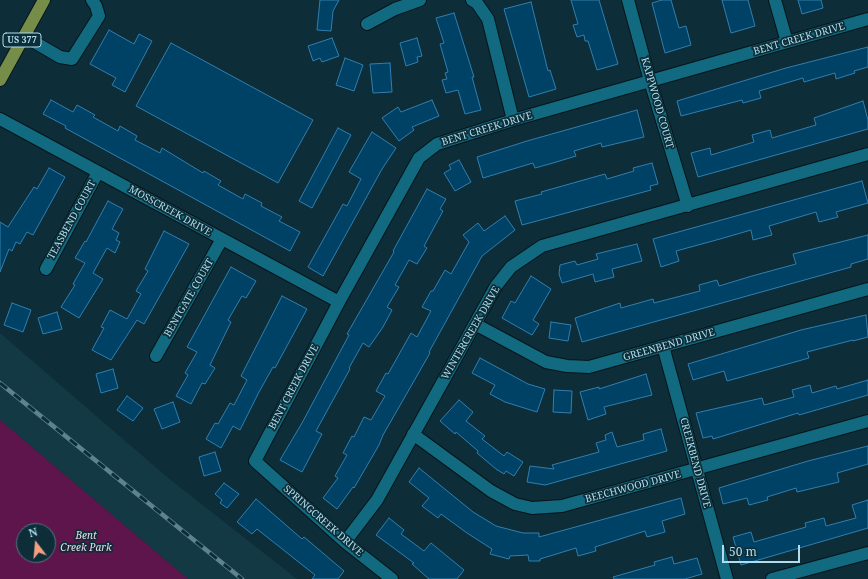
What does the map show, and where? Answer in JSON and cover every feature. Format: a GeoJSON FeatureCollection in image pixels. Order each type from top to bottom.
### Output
{"type":"FeatureCollection","features":[{"type":"Feature","properties":{"kind":"main road","name":"US 377"},"geometry":{"type":"LineString","coordinates":[[0,80],[44,0]]}},
{"type":"Feature","properties":{"kind":"street"},"geometry":{"type":"LineString","coordinates":[[24,36],[60,57],[72,59],[99,16],[96,6],[92,0]]}},
{"type":"Feature","properties":{"kind":"street"},"geometry":{"type":"LineString","coordinates":[[367,24],[395,9],[420,0]]}},
{"type":"Feature","properties":{"kind":"street"},"geometry":{"type":"LineString","coordinates":[[472,0],[477,4],[488,19],[513,120]]}},
{"type":"Feature","properties":{"kind":"street","name":"KAPPWOOD COURT"},"geometry":{"type":"LineString","coordinates":[[628,0],[650,81],[688,206]]}},
{"type":"Feature","properties":{"kind":"street"},"geometry":{"type":"LineString","coordinates":[[775,0],[787,42]]}},
{"type":"Feature","properties":{"kind":"street","name":"BENT CREEK DRIVE"},"geometry":{"type":"LineString","coordinates":[[255,461],[339,302],[419,158],[437,144],[513,120],[868,19]]}},
{"type":"Feature","properties":{"kind":"street","name":"MOSSCREEK DRIVE"},"geometry":{"type":"LineString","coordinates":[[0,119],[339,302]]}},
{"type":"Feature","properties":{"kind":"street","name":"WINTERCREEK DRIVE"},"geometry":{"type":"LineString","coordinates":[[345,542],[377,500],[496,286],[511,267],[542,246],[868,154]]}},
{"type":"Feature","properties":{"kind":"street","name":"TEASBEND COURT"},"geometry":{"type":"LineString","coordinates":[[46,269],[98,172]]}},
{"type":"Feature","properties":{"kind":"street","name":"BENTGATE COURT"},"geometry":{"type":"LineString","coordinates":[[156,356],[222,239]]}},
{"type":"Feature","properties":{"kind":"street","name":"GREENBEND DRIVE"},"geometry":{"type":"LineString","coordinates":[[475,324],[546,362],[568,366],[589,367],[868,289]]}},
{"type":"Feature","properties":{"kind":"street","name":"CREEKBEND DRIVE"},"geometry":{"type":"LineString","coordinates":[[663,346],[727,579]]}},
{"type":"Feature","properties":{"kind":"street","name":"BEECHWOOD DRIVE"},"geometry":{"type":"LineString","coordinates":[[413,434],[491,491],[515,504],[532,508],[562,506],[868,421]]}},
{"type":"Feature","properties":{"kind":"street","name":"SPRINGCREEK DRIVE"},"geometry":{"type":"LineString","coordinates":[[255,461],[345,542],[392,579]]}},
{"type":"Feature","properties":{"kind":"street"},"geometry":{"type":"LineString","coordinates":[[772,579],[868,553]]}},
{"type":"Feature","properties":{"kind":"shaded area"},"geometry":{"type":"Polygon","coordinates":[[[0,333],[167,477],[297,579],[188,579],[0,420],[0,333]]]}},
{"type":"Feature","properties":{"kind":"green space","name":"Bent Creek Park"},"geometry":{"type":"Polygon","coordinates":[[[0,420],[188,579],[0,579],[0,420]]]}},
{"type":"Feature","properties":{"kind":"building"},"geometry":{"type":"Polygon","coordinates":[[[320,0],[339,0],[333,11],[331,31],[317,30],[320,0]]]}},
{"type":"Feature","properties":{"kind":"building"},"geometry":{"type":"Polygon","coordinates":[[[571,0],[599,0],[618,64],[597,70],[588,41],[585,41],[584,35],[577,37],[573,25],[578,24],[571,0]]]}},
{"type":"Feature","properties":{"kind":"building"},"geometry":{"type":"Polygon","coordinates":[[[662,0],[671,0],[679,28],[686,26],[691,45],[665,53],[652,3],[662,0]]]}},
{"type":"Feature","properties":{"kind":"building"},"geometry":{"type":"Polygon","coordinates":[[[722,0],[748,0],[755,26],[731,33],[722,0]]]}},
{"type":"Feature","properties":{"kind":"building"},"geometry":{"type":"Polygon","coordinates":[[[798,0],[821,0],[823,8],[802,14],[798,0]]]}},
{"type":"Feature","properties":{"kind":"building"},"geometry":{"type":"Polygon","coordinates":[[[531,2],[548,71],[550,70],[556,89],[529,97],[504,9],[531,2]]]}},
{"type":"Feature","properties":{"kind":"building"},"geometry":{"type":"Polygon","coordinates":[[[454,13],[474,77],[472,77],[481,110],[465,114],[458,90],[446,93],[442,80],[447,79],[445,73],[448,72],[440,44],[444,43],[436,18],[454,13]]]}},
{"type":"Feature","properties":{"kind":"building"},"geometry":{"type":"Polygon","coordinates":[[[109,30],[134,44],[139,34],[152,41],[125,92],[112,85],[116,78],[90,64],[109,30]]]}},
{"type":"Feature","properties":{"kind":"building"},"geometry":{"type":"Polygon","coordinates":[[[332,38],[339,56],[322,62],[320,58],[313,61],[308,46],[332,38]]]}},
{"type":"Feature","properties":{"kind":"building"},"geometry":{"type":"Polygon","coordinates":[[[417,38],[422,56],[417,57],[418,62],[406,66],[400,43],[417,38]]]}},
{"type":"Feature","properties":{"kind":"building"},"geometry":{"type":"Polygon","coordinates":[[[171,43],[313,120],[278,183],[136,106],[171,43]]]}},
{"type":"Feature","properties":{"kind":"building"},"geometry":{"type":"Polygon","coordinates":[[[868,47],[868,67],[854,71],[855,73],[836,79],[835,73],[804,82],[803,78],[759,91],[761,98],[743,103],[742,100],[681,116],[677,101],[786,68],[868,47]]]}},
{"type":"Feature","properties":{"kind":"building"},"geometry":{"type":"Polygon","coordinates":[[[345,58],[363,65],[354,91],[336,85],[345,58]]]}},
{"type":"Feature","properties":{"kind":"building"},"geometry":{"type":"Polygon","coordinates":[[[390,63],[392,92],[373,93],[370,64],[390,63]]]}},
{"type":"Feature","properties":{"kind":"building"},"geometry":{"type":"Polygon","coordinates":[[[51,100],[73,112],[77,105],[95,115],[93,117],[118,131],[120,126],[137,136],[135,140],[160,153],[162,148],[203,173],[204,171],[221,181],[218,185],[243,199],[245,194],[262,203],[261,206],[282,217],[279,221],[300,232],[290,251],[65,128],[66,126],[43,114],[51,100]]]}},
{"type":"Feature","properties":{"kind":"building"},"geometry":{"type":"Polygon","coordinates":[[[432,100],[439,116],[412,127],[414,130],[399,141],[382,118],[398,107],[401,112],[432,100]]]}},
{"type":"Feature","properties":{"kind":"building"},"geometry":{"type":"Polygon","coordinates":[[[863,101],[868,120],[868,129],[698,177],[691,153],[710,148],[711,155],[754,142],[752,135],[770,130],[772,138],[816,125],[814,118],[863,101]]]}},
{"type":"Feature","properties":{"kind":"building"},"geometry":{"type":"Polygon","coordinates":[[[637,110],[644,137],[602,147],[601,143],[574,151],[576,156],[553,163],[535,168],[533,163],[483,178],[477,157],[527,141],[637,110]]]}},
{"type":"Feature","properties":{"kind":"building"},"geometry":{"type":"Polygon","coordinates":[[[338,128],[351,135],[312,208],[299,201],[338,128]]]}},
{"type":"Feature","properties":{"kind":"building"},"geometry":{"type":"Polygon","coordinates":[[[372,132],[396,148],[382,169],[323,276],[308,267],[343,204],[347,206],[361,179],[349,172],[372,132]]]}},
{"type":"Feature","properties":{"kind":"building"},"geometry":{"type":"Polygon","coordinates":[[[459,160],[471,182],[455,191],[444,173],[451,169],[449,165],[459,160]]]}},
{"type":"Feature","properties":{"kind":"building"},"geometry":{"type":"Polygon","coordinates":[[[652,163],[658,184],[650,186],[651,190],[522,225],[515,201],[605,174],[607,179],[634,171],[633,168],[652,163]]]}},
{"type":"Feature","properties":{"kind":"building"},"geometry":{"type":"Polygon","coordinates":[[[49,168],[65,177],[33,235],[27,232],[20,244],[16,242],[12,251],[9,249],[0,272],[0,222],[8,227],[34,187],[37,189],[49,168]]]}},
{"type":"Feature","properties":{"kind":"building"},"geometry":{"type":"Polygon","coordinates":[[[862,181],[868,203],[836,212],[838,217],[819,222],[816,212],[769,226],[772,235],[753,240],[751,230],[676,251],[679,261],[661,267],[653,239],[862,181]]]}},
{"type":"Feature","properties":{"kind":"building"},"geometry":{"type":"Polygon","coordinates":[[[427,189],[446,199],[440,209],[443,211],[424,246],[427,248],[417,264],[409,260],[395,285],[399,287],[387,307],[392,310],[383,327],[369,347],[363,343],[349,368],[350,369],[316,431],[322,434],[302,472],[280,460],[302,423],[349,335],[347,334],[394,252],[393,251],[427,189]]]}},
{"type":"Feature","properties":{"kind":"building"},"geometry":{"type":"Polygon","coordinates":[[[108,201],[123,209],[112,229],[119,233],[116,240],[120,242],[115,253],[107,248],[93,273],[103,279],[79,318],[61,307],[75,285],[73,284],[85,263],[75,258],[85,241],[86,242],[108,201]]]}},
{"type":"Feature","properties":{"kind":"building"},"geometry":{"type":"Polygon","coordinates":[[[505,216],[515,230],[482,256],[429,352],[430,353],[383,435],[379,445],[354,488],[353,487],[337,509],[323,498],[338,478],[335,476],[347,455],[343,453],[352,436],[354,437],[364,417],[371,420],[385,396],[376,391],[386,373],[388,374],[411,333],[417,337],[431,311],[422,307],[445,270],[451,274],[469,242],[463,235],[478,223],[484,231],[505,216]]]}},
{"type":"Feature","properties":{"kind":"building"},"geometry":{"type":"Polygon","coordinates":[[[164,231],[189,244],[144,324],[137,320],[111,360],[92,350],[104,328],[101,327],[110,310],[127,319],[141,294],[136,291],[148,271],[145,269],[164,231]]]}},
{"type":"Feature","properties":{"kind":"building"},"geometry":{"type":"Polygon","coordinates":[[[868,235],[868,259],[851,264],[851,267],[582,342],[575,318],[620,303],[621,308],[653,299],[654,303],[700,291],[699,285],[717,280],[719,286],[796,264],[793,254],[868,235]]]}},
{"type":"Feature","properties":{"kind":"building"},"geometry":{"type":"Polygon","coordinates":[[[637,244],[642,261],[612,269],[614,277],[595,282],[593,274],[562,283],[559,274],[560,265],[575,261],[577,265],[598,259],[596,254],[637,244]]]}},
{"type":"Feature","properties":{"kind":"building"},"geometry":{"type":"Polygon","coordinates":[[[231,267],[256,281],[246,298],[242,296],[228,320],[231,322],[210,365],[215,368],[205,384],[202,383],[191,404],[176,396],[188,375],[185,373],[197,352],[187,347],[231,267]]]}},
{"type":"Feature","properties":{"kind":"building"},"geometry":{"type":"Polygon","coordinates":[[[531,276],[551,289],[533,320],[539,324],[532,335],[502,318],[511,301],[515,303],[531,276]]]}},
{"type":"Feature","properties":{"kind":"building"},"geometry":{"type":"Polygon","coordinates":[[[282,296],[307,309],[275,368],[273,367],[259,392],[240,430],[233,426],[221,448],[206,439],[215,423],[218,424],[230,403],[234,405],[247,380],[241,376],[282,296]]]}},
{"type":"Feature","properties":{"kind":"building"},"geometry":{"type":"Polygon","coordinates":[[[12,303],[31,310],[23,332],[4,325],[12,303]]]}},
{"type":"Feature","properties":{"kind":"building"},"geometry":{"type":"Polygon","coordinates":[[[57,312],[62,329],[43,334],[38,318],[57,312]]]}},
{"type":"Feature","properties":{"kind":"building"},"geometry":{"type":"Polygon","coordinates":[[[866,315],[868,337],[807,352],[809,358],[727,381],[724,371],[693,380],[688,364],[801,330],[866,315]]]}},
{"type":"Feature","properties":{"kind":"building"},"geometry":{"type":"Polygon","coordinates":[[[551,322],[571,325],[568,341],[549,338],[551,322]]]}},
{"type":"Feature","properties":{"kind":"building"},"geometry":{"type":"Polygon","coordinates":[[[480,358],[528,384],[545,389],[537,412],[505,402],[490,394],[495,385],[472,373],[480,358]]]}},
{"type":"Feature","properties":{"kind":"building"},"geometry":{"type":"Polygon","coordinates":[[[113,369],[118,388],[101,393],[96,374],[113,369]]]}},
{"type":"Feature","properties":{"kind":"building"},"geometry":{"type":"Polygon","coordinates":[[[646,374],[652,395],[604,407],[606,414],[588,420],[580,392],[599,387],[599,389],[646,374]]]}},
{"type":"Feature","properties":{"kind":"building"},"geometry":{"type":"Polygon","coordinates":[[[868,380],[868,395],[799,415],[798,413],[713,439],[712,436],[703,438],[696,413],[762,398],[764,405],[794,397],[792,390],[810,385],[812,393],[836,386],[837,389],[868,380]]]}},
{"type":"Feature","properties":{"kind":"building"},"geometry":{"type":"Polygon","coordinates":[[[554,390],[572,391],[571,413],[553,412],[554,390]]]}},
{"type":"Feature","properties":{"kind":"building"},"geometry":{"type":"Polygon","coordinates":[[[127,396],[143,408],[133,421],[117,410],[127,396]]]}},
{"type":"Feature","properties":{"kind":"building"},"geometry":{"type":"Polygon","coordinates":[[[459,400],[473,412],[466,421],[485,436],[482,439],[504,456],[507,452],[523,462],[514,476],[506,471],[504,474],[496,469],[456,432],[455,434],[440,421],[459,400]]]}},
{"type":"Feature","properties":{"kind":"building"},"geometry":{"type":"Polygon","coordinates":[[[173,402],[180,422],[162,429],[154,409],[173,402]]]}},
{"type":"Feature","properties":{"kind":"building"},"geometry":{"type":"Polygon","coordinates":[[[661,429],[667,451],[545,485],[527,482],[530,466],[554,469],[552,465],[599,452],[596,443],[606,440],[605,435],[612,432],[617,447],[644,440],[643,434],[661,429]]]}},
{"type":"Feature","properties":{"kind":"building"},"geometry":{"type":"Polygon","coordinates":[[[868,446],[868,464],[837,473],[839,482],[797,492],[796,488],[767,497],[768,500],[749,505],[747,498],[723,504],[719,488],[808,461],[868,446]]]}},
{"type":"Feature","properties":{"kind":"building"},"geometry":{"type":"Polygon","coordinates":[[[215,452],[221,471],[204,476],[199,457],[215,452]]]}},
{"type":"Feature","properties":{"kind":"building"},"geometry":{"type":"Polygon","coordinates":[[[419,468],[473,512],[496,526],[523,533],[539,533],[539,537],[681,498],[685,514],[662,521],[665,532],[647,537],[645,531],[595,547],[596,551],[578,556],[576,548],[540,559],[540,561],[529,561],[528,555],[510,556],[509,559],[490,554],[492,549],[441,514],[438,518],[422,506],[429,498],[409,482],[419,468]]]}},
{"type":"Feature","properties":{"kind":"building"},"geometry":{"type":"Polygon","coordinates":[[[224,483],[239,494],[227,508],[220,503],[222,500],[215,494],[224,483]]]}},
{"type":"Feature","properties":{"kind":"building"},"geometry":{"type":"Polygon","coordinates":[[[256,499],[302,539],[304,537],[344,571],[338,579],[312,579],[315,575],[257,529],[252,534],[237,522],[256,499]]]}},
{"type":"Feature","properties":{"kind":"building"},"geometry":{"type":"Polygon","coordinates":[[[868,500],[868,528],[741,565],[733,537],[751,532],[754,542],[806,527],[805,523],[824,518],[826,526],[856,518],[852,505],[868,500]]]}},
{"type":"Feature","properties":{"kind":"building"},"geometry":{"type":"Polygon","coordinates":[[[389,518],[404,530],[401,534],[424,551],[431,543],[464,570],[457,579],[429,579],[412,564],[414,563],[376,535],[389,518]]]}},
{"type":"Feature","properties":{"kind":"building"},"geometry":{"type":"Polygon","coordinates":[[[672,557],[674,564],[697,558],[702,574],[685,579],[614,579],[613,577],[655,565],[654,562],[672,557]]]}},
{"type":"Feature","properties":{"kind":"railway"},"geometry":{"type":"LineString","coordinates":[[0,383],[242,579]]}}]}
